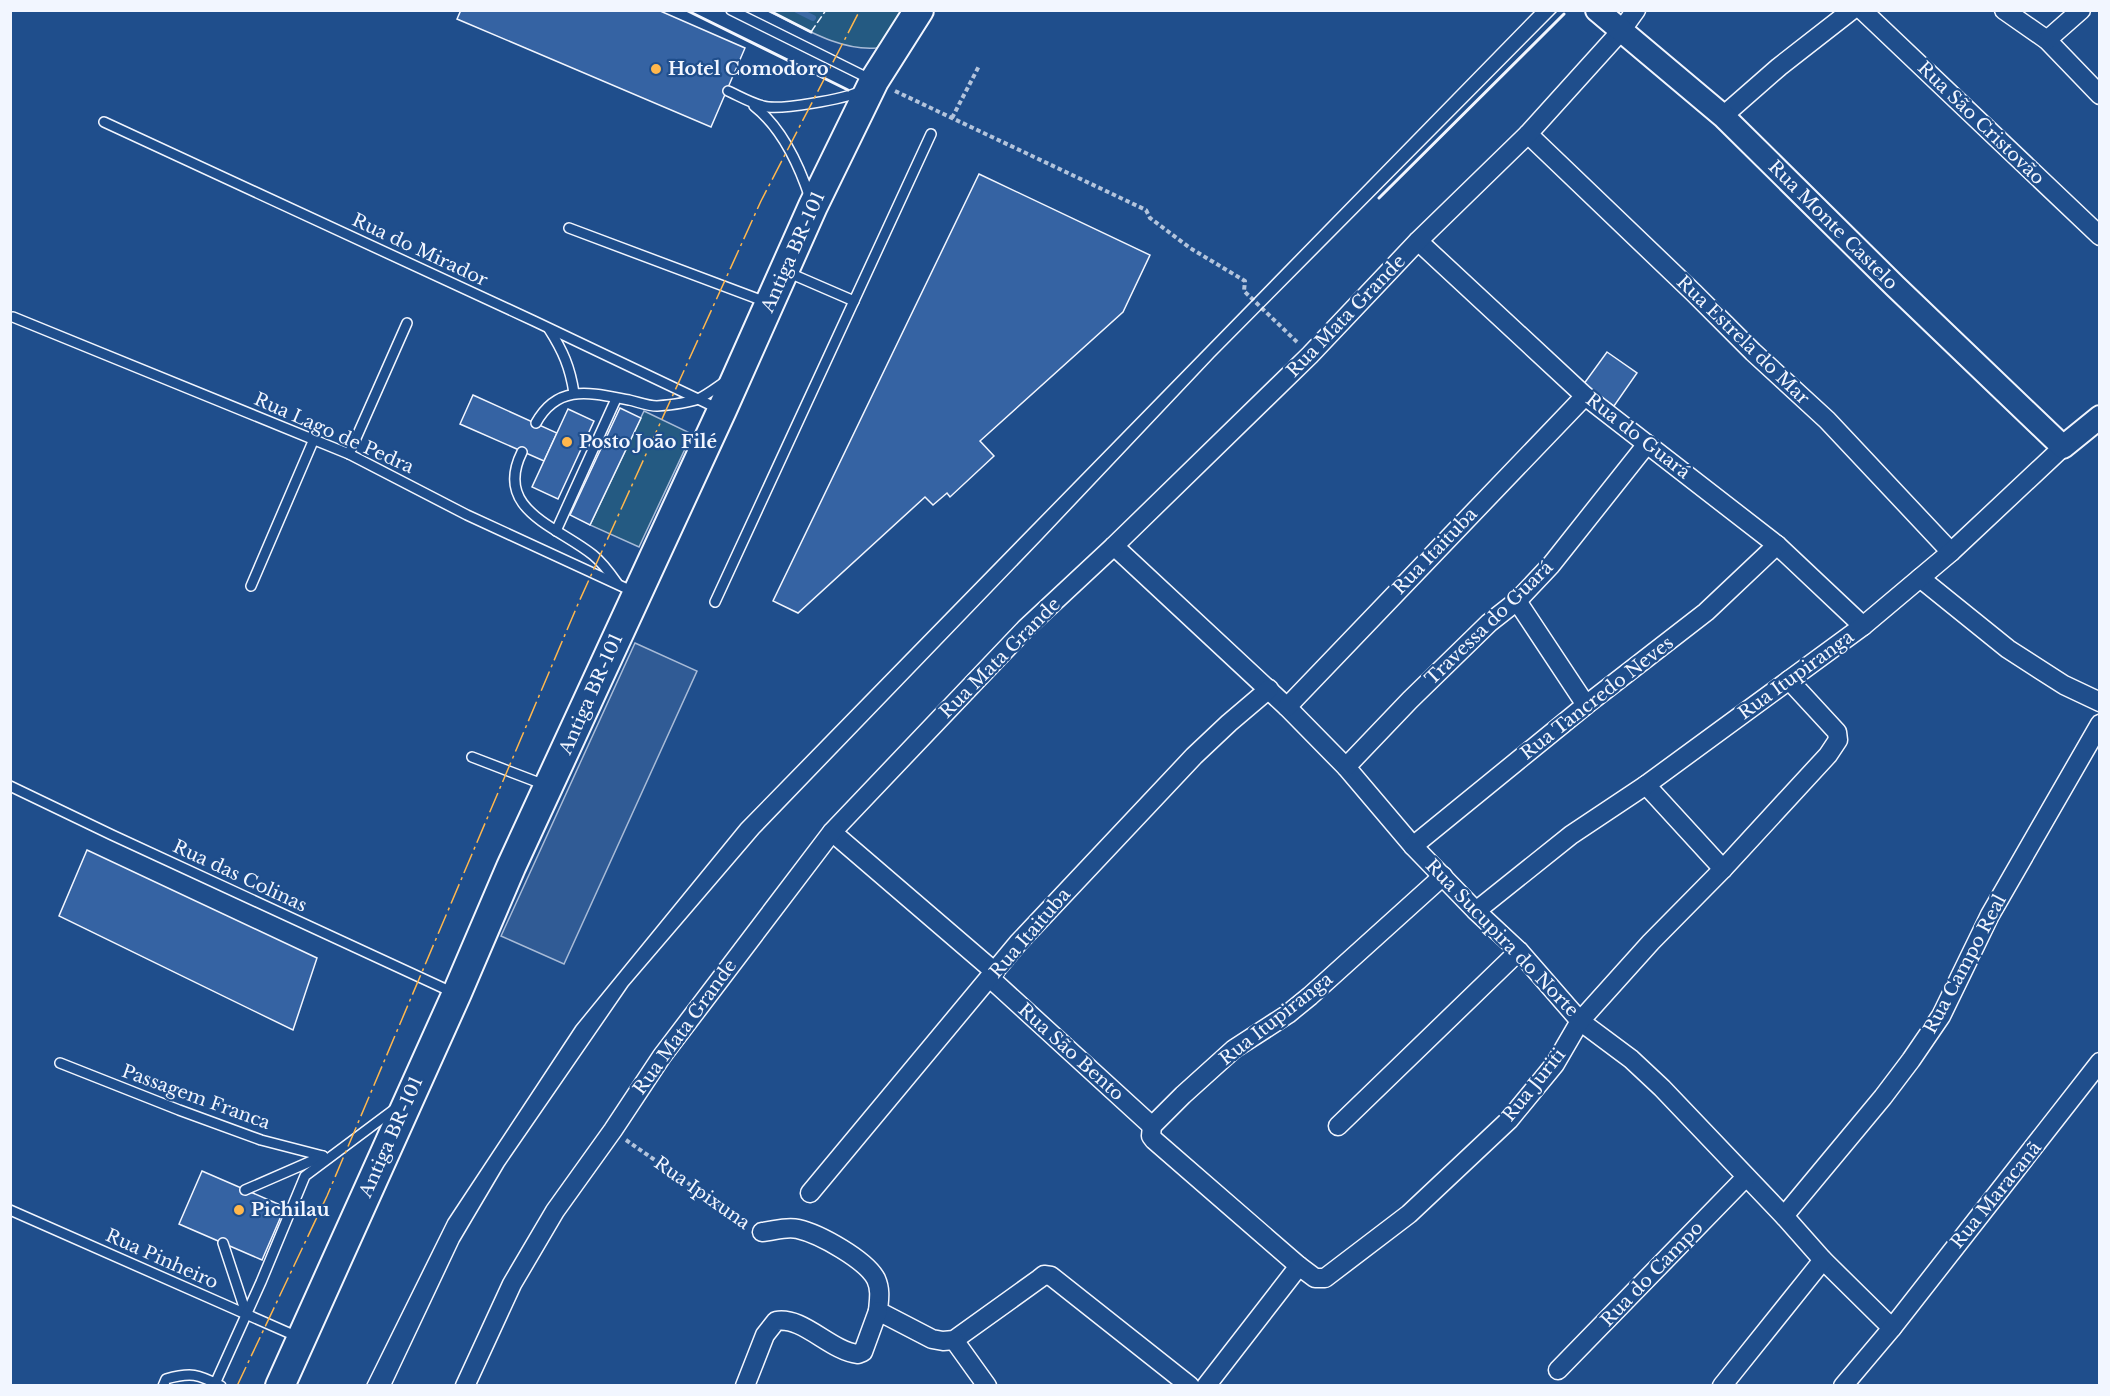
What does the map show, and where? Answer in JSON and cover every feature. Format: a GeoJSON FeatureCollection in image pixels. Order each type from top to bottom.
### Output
{"type":"FeatureCollection","features":[{"type":"Feature","properties":{"kind":"main road","name":"Antiga BR-101"},"geometry":{"type":"LineString","coordinates":[[280,1386],[548,786],[627,589],[710,404],[738,374],[813,207],[873,84],[919,10]]}},
{"type":"Feature","properties":{"kind":"street","name":"Rua Monte Castelo"},"geometry":{"type":"LineString","coordinates":[[1597,10],[1723,116],[1895,286],[2063,447]]}},
{"type":"Feature","properties":{"kind":"street","name":"Rua Mata Grande"},"geometry":{"type":"LineString","coordinates":[[465,1386],[512,1284],[555,1211],[682,1028],[832,832],[1026,628],[1114,546],[1310,355],[1418,241],[1528,134],[1621,31],[1636,10]]}},
{"type":"Feature","properties":{"kind":"street"},"geometry":{"type":"LineString","coordinates":[[1723,116],[1779,67],[1852,10]]}},
{"type":"Feature","properties":{"kind":"street","name":"Rua São Cristovão"},"geometry":{"type":"LineString","coordinates":[[1862,10],[2100,236]]}},
{"type":"Feature","properties":{"kind":"street"},"geometry":{"type":"LineString","coordinates":[[2004,10],[2046,40],[2100,95]]}},
{"type":"Feature","properties":{"kind":"street"},"geometry":{"type":"LineString","coordinates":[[2046,40],[2081,10]]}},
{"type":"Feature","properties":{"kind":"street","name":"Rua Estrela do Mar"},"geometry":{"type":"LineString","coordinates":[[1528,134],[1694,293],[1752,352],[1827,420],[1951,552]]}},
{"type":"Feature","properties":{"kind":"street","name":"Rua do Guará"},"geometry":{"type":"LineString","coordinates":[[1418,241],[1585,396],[1777,545],[1863,626]]}},
{"type":"Feature","properties":{"kind":"street","name":"Rua Itaituba"},"geometry":{"type":"LineString","coordinates":[[1287,707],[1585,396]]}},
{"type":"Feature","properties":{"kind":"street","name":"Rua Itupiranga"},"geometry":{"type":"LineString","coordinates":[[1476,911],[1563,841],[1646,784],[1863,626],[1951,552],[2063,447],[2100,417]]}},
{"type":"Feature","properties":{"kind":"street","name":"Travessa do Guará"},"geometry":{"type":"LineString","coordinates":[[1346,767],[1465,646],[1517,601],[1551,565],[1647,444]]}},
{"type":"Feature","properties":{"kind":"street","name":"Rua Tancredo Neves"},"geometry":{"type":"LineString","coordinates":[[1413,846],[1586,705],[1706,612],[1777,545]]}},
{"type":"Feature","properties":{"kind":"street","name":"Rua Sucupira do Norte"},"geometry":{"type":"LineString","coordinates":[[1114,546],[1287,707],[1346,767],[1413,846],[1476,911],[1519,951],[1580,1021],[1630,1059],[1662,1088],[1823,1260],[1892,1328]]}},
{"type":"Feature","properties":{"kind":"street"},"geometry":{"type":"LineString","coordinates":[[1920,578],[2016,655],[2064,685],[2100,702]]}},
{"type":"Feature","properties":{"kind":"street"},"geometry":{"type":"LineString","coordinates":[[1517,601],[1586,705]]}},
{"type":"Feature","properties":{"kind":"street","name":"Rua Juriti"},"geometry":{"type":"LineString","coordinates":[[1299,1266],[1315,1278],[1325,1278],[1409,1214],[1509,1120],[1555,1064],[1580,1021],[1828,754],[1838,741],[1837,732],[1789,680]]}},
{"type":"Feature","properties":{"kind":"street","name":"Rua Itaituba"},"geometry":{"type":"LineString","coordinates":[[810,1193],[1053,904],[1194,756],[1269,689]]}},
{"type":"Feature","properties":{"kind":"street","name":"Rua Campo Real"},"geometry":{"type":"LineString","coordinates":[[1784,1216],[1883,1097],[1941,1016],[1990,915],[2100,724]]}},
{"type":"Feature","properties":{"kind":"street"},"geometry":{"type":"LineString","coordinates":[[1646,784],[1723,869]]}},
{"type":"Feature","properties":{"kind":"street","name":"Rua São Bento"},"geometry":{"type":"LineString","coordinates":[[832,832],[1158,1120],[1151,1136],[1154,1140],[1299,1266]]}},
{"type":"Feature","properties":{"kind":"street","name":"Rua Itupiranga"},"geometry":{"type":"LineString","coordinates":[[1158,1120],[1234,1049],[1288,1014],[1310,996],[1443,876]]}},
{"type":"Feature","properties":{"kind":"street"},"geometry":{"type":"LineString","coordinates":[[1338,1126],[1519,951]]}},
{"type":"Feature","properties":{"kind":"street","name":"Rua Maracanã"},"geometry":{"type":"LineString","coordinates":[[1843,1386],[1892,1328],[2100,1062]]}},
{"type":"Feature","properties":{"kind":"street","name":"Rua do Campo"},"geometry":{"type":"LineString","coordinates":[[1558,1370],[1746,1177]]}},
{"type":"Feature","properties":{"kind":"street","name":"Rua Ipixuna"},"geometry":{"type":"LineString","coordinates":[[762,1232],[778,1228],[798,1229],[839,1248],[858,1260],[870,1271],[876,1281],[879,1292],[878,1311]]}},
{"type":"Feature","properties":{"kind":"street"},"geometry":{"type":"LineString","coordinates":[[1722,1386],[1823,1260]]}},
{"type":"Feature","properties":{"kind":"street"},"geometry":{"type":"LineString","coordinates":[[1206,1386],[1299,1266]]}},
{"type":"Feature","properties":{"kind":"street"},"geometry":{"type":"LineString","coordinates":[[745,1386],[765,1335],[776,1321],[790,1321],[855,1354],[863,1352],[878,1311],[932,1339],[954,1340],[1039,1279],[1048,1275],[1071,1290],[1190,1386]]}},
{"type":"Feature","properties":{"kind":"street"},"geometry":{"type":"LineString","coordinates":[[954,1340],[987,1386]]}},
{"type":"Feature","properties":{"kind":"lane"},"geometry":{"type":"LineString","coordinates":[[731,10],[873,84]]}},
{"type":"Feature","properties":{"kind":"lane"},"geometry":{"type":"LineString","coordinates":[[728,91],[765,107],[776,107],[854,95],[873,84]]}},
{"type":"Feature","properties":{"kind":"lane"},"geometry":{"type":"LineString","coordinates":[[745,99],[762,112],[781,138],[800,170],[813,207]]}},
{"type":"Feature","properties":{"kind":"lane","name":"Rua do Mirador"},"geometry":{"type":"LineString","coordinates":[[104,122],[710,404]]}},
{"type":"Feature","properties":{"kind":"lane"},"geometry":{"type":"LineString","coordinates":[[715,602],[931,134]]}},
{"type":"Feature","properties":{"kind":"lane"},"geometry":{"type":"LineString","coordinates":[[569,228],[770,304]]}},
{"type":"Feature","properties":{"kind":"lane"},"geometry":{"type":"LineString","coordinates":[[784,271],[854,302]]}},
{"type":"Feature","properties":{"kind":"lane","name":"Rua Lago de Pedra"},"geometry":{"type":"LineString","coordinates":[[13,317],[349,454],[467,515],[627,589]]}},
{"type":"Feature","properties":{"kind":"lane"},"geometry":{"type":"LineString","coordinates":[[349,454],[407,323]]}},
{"type":"Feature","properties":{"kind":"lane"},"geometry":{"type":"LineString","coordinates":[[548,327],[564,353],[572,376],[574,393]]}},
{"type":"Feature","properties":{"kind":"lane"},"geometry":{"type":"LineString","coordinates":[[536,423],[552,402],[564,395],[574,393],[655,406],[710,404]]}},
{"type":"Feature","properties":{"kind":"lane"},"geometry":{"type":"LineString","coordinates":[[556,531],[616,399]]}},
{"type":"Feature","properties":{"kind":"lane"},"geometry":{"type":"LineString","coordinates":[[251,586],[314,439]]}},
{"type":"Feature","properties":{"kind":"lane"},"geometry":{"type":"LineString","coordinates":[[522,452],[516,463],[514,481],[517,498],[556,531],[591,554],[627,589]]}},
{"type":"Feature","properties":{"kind":"lane"},"geometry":{"type":"LineString","coordinates":[[472,757],[548,786]]}},
{"type":"Feature","properties":{"kind":"lane","name":"Rua das Colinas"},"geometry":{"type":"LineString","coordinates":[[10,786],[112,836],[456,993]]}},
{"type":"Feature","properties":{"kind":"lane","name":"Passagem Franca"},"geometry":{"type":"LineString","coordinates":[[60,1063],[250,1136],[323,1156]]}},
{"type":"Feature","properties":{"kind":"lane"},"geometry":{"type":"LineString","coordinates":[[163,1386],[166,1379],[185,1374],[206,1378],[217,1385],[303,1179],[407,1100]]}},
{"type":"Feature","properties":{"kind":"lane"},"geometry":{"type":"LineString","coordinates":[[245,1190],[340,1150]]}},
{"type":"Feature","properties":{"kind":"lane","name":"Rua Pinheiro"},"geometry":{"type":"LineString","coordinates":[[10,1210],[300,1338]]}},
{"type":"Feature","properties":{"kind":"lane"},"geometry":{"type":"LineString","coordinates":[[223,1243],[246,1313]]}},
{"type":"Feature","properties":{"kind":"path"},"geometry":{"type":"LineString","coordinates":[[952,118],[980,66]]}},
{"type":"Feature","properties":{"kind":"path"},"geometry":{"type":"LineString","coordinates":[[873,84],[952,118],[1146,210],[1150,218],[1190,248],[1245,281],[1244,291],[1310,355]]}},
{"type":"Feature","properties":{"kind":"path","name":"Rua Ipixuna"},"geometry":{"type":"LineString","coordinates":[[613,1130],[739,1219],[762,1232]]}},
{"type":"Feature","properties":{"kind":"shaded area"},"geometry":{"type":"Polygon","coordinates":[[[768,11],[919,11],[899,42],[876,48],[862,48],[834,42],[768,11]]]}},
{"type":"Feature","properties":{"kind":"shaded area"},"geometry":{"type":"Polygon","coordinates":[[[644,411],[692,434],[639,547],[590,525],[644,411]]]}},
{"type":"Feature","properties":{"kind":"shaded area"},"geometry":{"type":"Polygon","coordinates":[[[635,643],[697,671],[564,964],[501,936],[635,643]]]}},
{"type":"Feature","properties":{"kind":"building","name":"Hotel Comodoro"},"geometry":{"type":"Polygon","coordinates":[[[461,10],[658,10],[745,48],[711,127],[457,19],[461,10]]]}},
{"type":"Feature","properties":{"kind":"building"},"geometry":{"type":"Polygon","coordinates":[[[979,174],[1150,255],[1123,312],[980,441],[994,456],[950,497],[947,493],[933,505],[925,497],[798,613],[773,601],[979,174]]]}},
{"type":"Feature","properties":{"kind":"building"},"geometry":{"type":"Polygon","coordinates":[[[1607,352],[1637,373],[1614,406],[1583,385],[1607,352]]]}},
{"type":"Feature","properties":{"kind":"building"},"geometry":{"type":"Polygon","coordinates":[[[473,395],[557,433],[544,461],[460,424],[473,395]]]}},
{"type":"Feature","properties":{"kind":"building"},"geometry":{"type":"Polygon","coordinates":[[[620,408],[641,418],[590,525],[570,515],[620,408]]]}},
{"type":"Feature","properties":{"kind":"building"},"geometry":{"type":"Polygon","coordinates":[[[568,409],[594,421],[558,499],[532,487],[568,409]]]}},
{"type":"Feature","properties":{"kind":"building"},"geometry":{"type":"Polygon","coordinates":[[[87,850],[317,958],[293,1030],[59,916],[87,850]]]}},
{"type":"Feature","properties":{"kind":"building"},"geometry":{"type":"Polygon","coordinates":[[[202,1171],[285,1207],[262,1260],[179,1224],[202,1171]]]}},
{"type":"Feature","properties":{"kind":"waterway"},"geometry":{"type":"LineString","coordinates":[[797,10],[813,18]]}},
{"type":"Feature","properties":{"kind":"tram line"},"geometry":{"type":"LineString","coordinates":[[366,1386],[448,1220],[576,1026],[741,824],[1536,10]]}},
{"type":"Feature","properties":{"kind":"tram line"},"geometry":{"type":"LineString","coordinates":[[391,1386],[459,1242],[504,1166],[628,986],[759,833],[1214,357],[1558,10]]}},
{"type":"Feature","properties":{"kind":"fence"},"geometry":{"type":"LineString","coordinates":[[811,32],[826,10]]}},
{"type":"Feature","properties":{"kind":"wall"},"geometry":{"type":"LineString","coordinates":[[686,10],[848,90]]}},
{"type":"Feature","properties":{"kind":"wall"},"geometry":{"type":"LineString","coordinates":[[768,10],[811,32]]}},
{"type":"Feature","properties":{"kind":"wall"},"geometry":{"type":"LineString","coordinates":[[1379,198],[1564,14]]}},
{"type":"Feature","properties":{"kind":"power"},"geometry":{"type":"LineString","coordinates":[[237,1386],[327,1196],[578,604],[761,201],[860,10]]}},
{"type":"Feature","properties":{"kind":"place","name":"Hotel Comodoro"},"geometry":{"type":"Point","coordinates":[656,69]}},
{"type":"Feature","properties":{"kind":"place","name":"Posto João Filé"},"geometry":{"type":"Point","coordinates":[567,442]}},
{"type":"Feature","properties":{"kind":"place","name":"Pichilau"},"geometry":{"type":"Point","coordinates":[239,1210]}}]}
